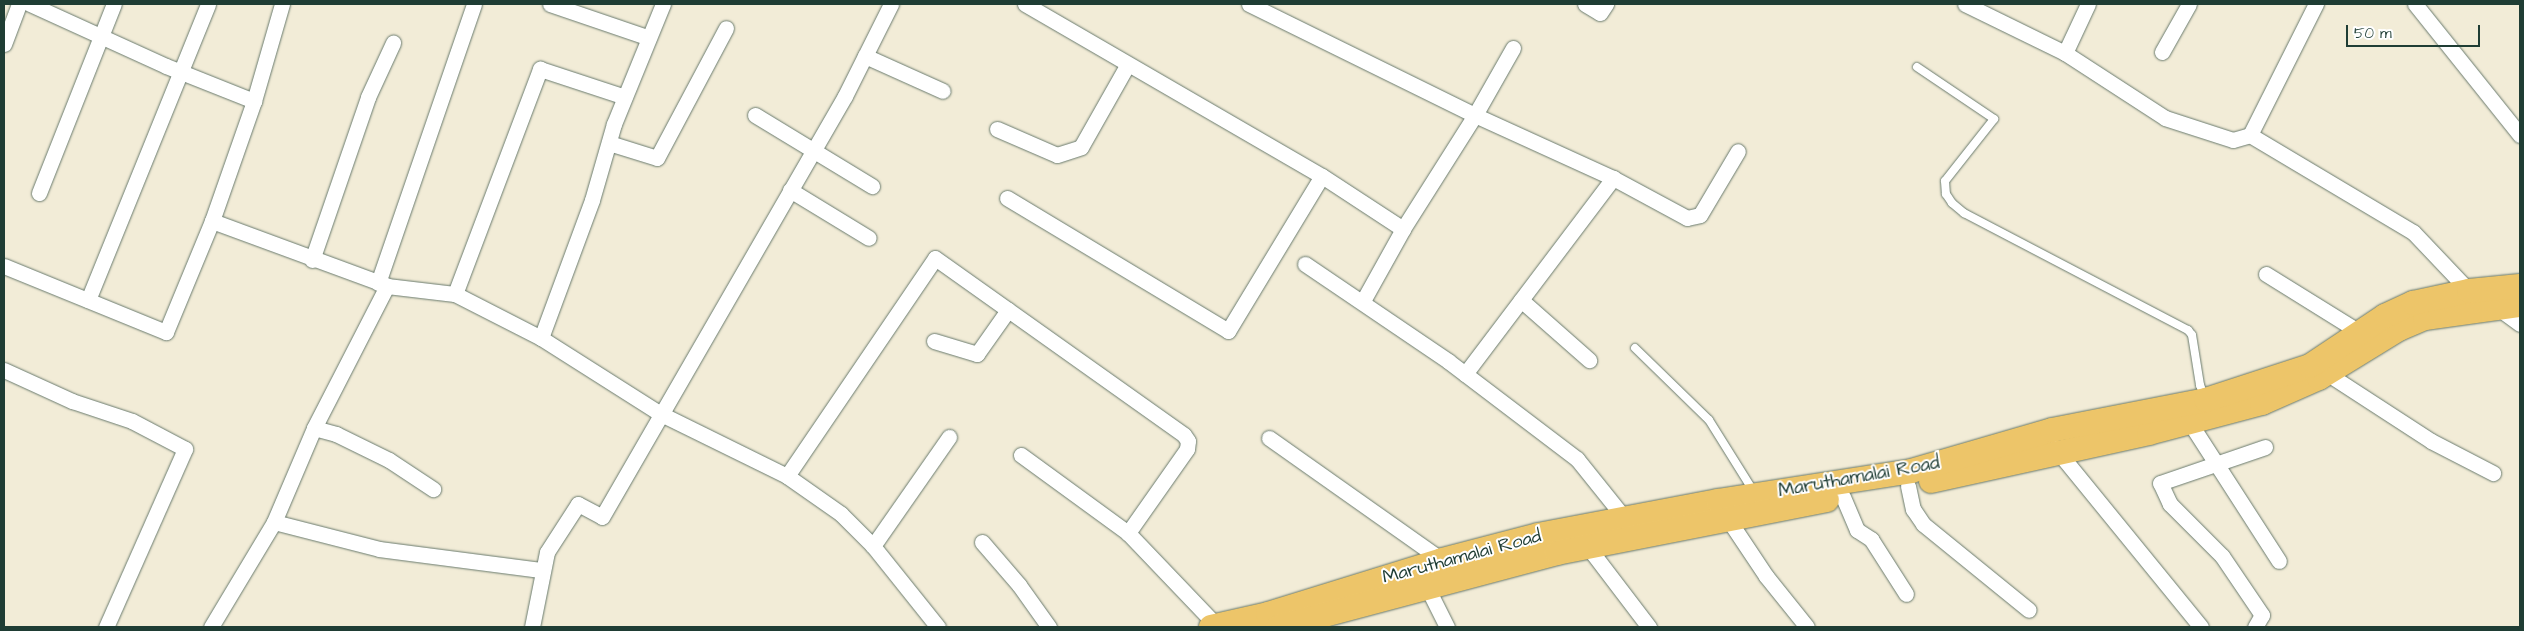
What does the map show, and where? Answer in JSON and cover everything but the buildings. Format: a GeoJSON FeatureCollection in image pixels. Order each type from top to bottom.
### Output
{"type":"FeatureCollection","features":[{"type":"Feature","properties":{"kind":"main road","name":"Maruthamalai Road"},"geometry":{"type":"LineString","coordinates":[[1214,627],[1268,614],[1442,560],[1538,535],[1728,519],[1908,486],[2054,441],[2206,400],[2310,366],[2413,302],[2469,291],[2520,286]]}},
{"type":"Feature","properties":{"kind":"main road","name":"Maruthamalai Road"},"geometry":{"type":"LineString","coordinates":[[1281,627],[1427,587],[1588,547],[1632,528],[1756,496],[1911,471],[2054,441],[2190,423],[2285,396],[2328,374],[2399,328],[2425,318],[2509,307]]}},
{"type":"Feature","properties":{"kind":"street"},"geometry":{"type":"LineString","coordinates":[[4,44],[19,4]]}},
{"type":"Feature","properties":{"kind":"street"},"geometry":{"type":"LineString","coordinates":[[30,4],[180,71],[254,101]]}},
{"type":"Feature","properties":{"kind":"street"},"geometry":{"type":"LineString","coordinates":[[39,193],[114,4]]}},
{"type":"Feature","properties":{"kind":"street"},"geometry":{"type":"LineString","coordinates":[[88,300],[208,4]]}},
{"type":"Feature","properties":{"kind":"street"},"geometry":{"type":"LineString","coordinates":[[4,266],[166,332],[212,221],[254,101],[282,4]]}},
{"type":"Feature","properties":{"kind":"street"},"geometry":{"type":"LineString","coordinates":[[211,627],[274,522],[314,428],[382,284],[474,4]]}},
{"type":"Feature","properties":{"kind":"street"},"geometry":{"type":"LineString","coordinates":[[550,4],[647,37]]}},
{"type":"Feature","properties":{"kind":"street"},"geometry":{"type":"LineString","coordinates":[[540,338],[592,200],[625,96],[647,37],[663,4]]}},
{"type":"Feature","properties":{"kind":"street"},"geometry":{"type":"LineString","coordinates":[[532,627],[541,570],[547,552],[578,504],[602,517],[659,413],[813,150],[865,56],[891,4]]}},
{"type":"Feature","properties":{"kind":"street"},"geometry":{"type":"LineString","coordinates":[[1025,4],[1322,176],[1403,229]]}},
{"type":"Feature","properties":{"kind":"street"},"geometry":{"type":"LineString","coordinates":[[1249,4],[1475,115],[1613,178],[1688,218],[1700,215],[1738,151]]}},
{"type":"Feature","properties":{"kind":"street"},"geometry":{"type":"LineString","coordinates":[[1585,4],[1600,13],[1606,4]]}},
{"type":"Feature","properties":{"kind":"street"},"geometry":{"type":"LineString","coordinates":[[1965,4],[2065,53],[2165,118],[2217,138],[2233,140],[2250,135],[2316,4]]}},
{"type":"Feature","properties":{"kind":"street"},"geometry":{"type":"LineString","coordinates":[[2065,53],[2088,4]]}},
{"type":"Feature","properties":{"kind":"street"},"geometry":{"type":"LineString","coordinates":[[2162,52],[2189,4]]}},
{"type":"Feature","properties":{"kind":"street"},"geometry":{"type":"LineString","coordinates":[[2415,4],[2519,129]]}},
{"type":"Feature","properties":{"kind":"street"},"geometry":{"type":"LineString","coordinates":[[609,143],[657,158],[726,28]]}},
{"type":"Feature","properties":{"kind":"street"},"geometry":{"type":"LineString","coordinates":[[312,260],[368,97],[393,43]]}},
{"type":"Feature","properties":{"kind":"street"},"geometry":{"type":"LineString","coordinates":[[1363,301],[1403,229],[1475,115],[1513,48]]}},
{"type":"Feature","properties":{"kind":"street"},"geometry":{"type":"LineString","coordinates":[[865,56],[943,91]]}},
{"type":"Feature","properties":{"kind":"street"},"geometry":{"type":"LineString","coordinates":[[997,130],[1057,155],[1081,147],[1128,64]]}},
{"type":"Feature","properties":{"kind":"street"},"geometry":{"type":"LineString","coordinates":[[454,294],[540,69],[625,96]]}},
{"type":"Feature","properties":{"kind":"street"},"geometry":{"type":"LineString","coordinates":[[755,115],[872,186]]}},
{"type":"Feature","properties":{"kind":"street"},"geometry":{"type":"LineString","coordinates":[[2250,135],[2412,232],[2469,291]]}},
{"type":"Feature","properties":{"kind":"street"},"geometry":{"type":"LineString","coordinates":[[1007,198],[1228,331],[1322,176]]}},
{"type":"Feature","properties":{"kind":"street"},"geometry":{"type":"LineString","coordinates":[[1465,374],[1613,178]]}},
{"type":"Feature","properties":{"kind":"street"},"geometry":{"type":"LineString","coordinates":[[790,190],[869,238]]}},
{"type":"Feature","properties":{"kind":"street"},"geometry":{"type":"LineString","coordinates":[[212,221],[312,260],[382,284],[454,294],[540,338],[659,413],[787,476],[841,514],[874,546],[938,627]]}},
{"type":"Feature","properties":{"kind":"street"},"geometry":{"type":"LineString","coordinates":[[787,476],[935,258],[1178,430],[1188,441],[1187,449],[1128,533]]}},
{"type":"Feature","properties":{"kind":"street"},"geometry":{"type":"LineString","coordinates":[[1305,264],[1363,301],[1465,374],[1577,460],[1632,528]]}},
{"type":"Feature","properties":{"kind":"street"},"geometry":{"type":"LineString","coordinates":[[2266,274],[2361,333]]}},
{"type":"Feature","properties":{"kind":"street"},"geometry":{"type":"LineString","coordinates":[[1521,300],[1589,360]]}},
{"type":"Feature","properties":{"kind":"street"},"geometry":{"type":"LineString","coordinates":[[2509,307],[2520,324]]}},
{"type":"Feature","properties":{"kind":"street"},"geometry":{"type":"LineString","coordinates":[[934,341],[977,354],[1008,310]]}},
{"type":"Feature","properties":{"kind":"street"},"geometry":{"type":"LineString","coordinates":[[4,370],[72,401],[132,422],[184,449],[106,627]]}},
{"type":"Feature","properties":{"kind":"street"},"geometry":{"type":"LineString","coordinates":[[2328,374],[2431,441],[2493,473]]}},
{"type":"Feature","properties":{"kind":"street"},"geometry":{"type":"LineString","coordinates":[[2190,423],[2279,561]]}},
{"type":"Feature","properties":{"kind":"street"},"geometry":{"type":"LineString","coordinates":[[314,428],[336,434],[389,460],[433,489]]}},
{"type":"Feature","properties":{"kind":"street"},"geometry":{"type":"LineString","coordinates":[[874,546],[949,437]]}},
{"type":"Feature","properties":{"kind":"street"},"geometry":{"type":"LineString","coordinates":[[1269,438],[1442,560]]}},
{"type":"Feature","properties":{"kind":"street"},"geometry":{"type":"LineString","coordinates":[[2054,441],[2200,627]]}},
{"type":"Feature","properties":{"kind":"street"},"geometry":{"type":"LineString","coordinates":[[2255,627],[2262,615],[2222,556],[2170,504],[2160,482],[2265,446]]}},
{"type":"Feature","properties":{"kind":"street"},"geometry":{"type":"LineString","coordinates":[[1021,455],[1128,533],[1214,627]]}},
{"type":"Feature","properties":{"kind":"street"},"geometry":{"type":"LineString","coordinates":[[1908,486],[1914,509],[1923,524],[2029,610]]}},
{"type":"Feature","properties":{"kind":"street"},"geometry":{"type":"LineString","coordinates":[[1843,497],[1856,530],[1870,539],[1906,594]]}},
{"type":"Feature","properties":{"kind":"street"},"geometry":{"type":"LineString","coordinates":[[1728,519],[1766,576],[1807,627]]}},
{"type":"Feature","properties":{"kind":"street"},"geometry":{"type":"LineString","coordinates":[[274,522],[380,549],[541,570]]}},
{"type":"Feature","properties":{"kind":"street"},"geometry":{"type":"LineString","coordinates":[[982,542],[1020,585],[1048,627]]}},
{"type":"Feature","properties":{"kind":"street"},"geometry":{"type":"LineString","coordinates":[[1588,547],[1649,627]]}},
{"type":"Feature","properties":{"kind":"street"},"geometry":{"type":"LineString","coordinates":[[1427,587],[1447,627]]}},
{"type":"Feature","properties":{"kind":"lane"},"geometry":{"type":"LineString","coordinates":[[1916,67],[1994,119],[1945,181],[1946,194],[1952,203],[1964,213],[2188,330],[2192,334],[2200,385],[2206,400]]}},
{"type":"Feature","properties":{"kind":"lane"},"geometry":{"type":"LineString","coordinates":[[1635,348],[1708,420],[1756,496]]}}]}
